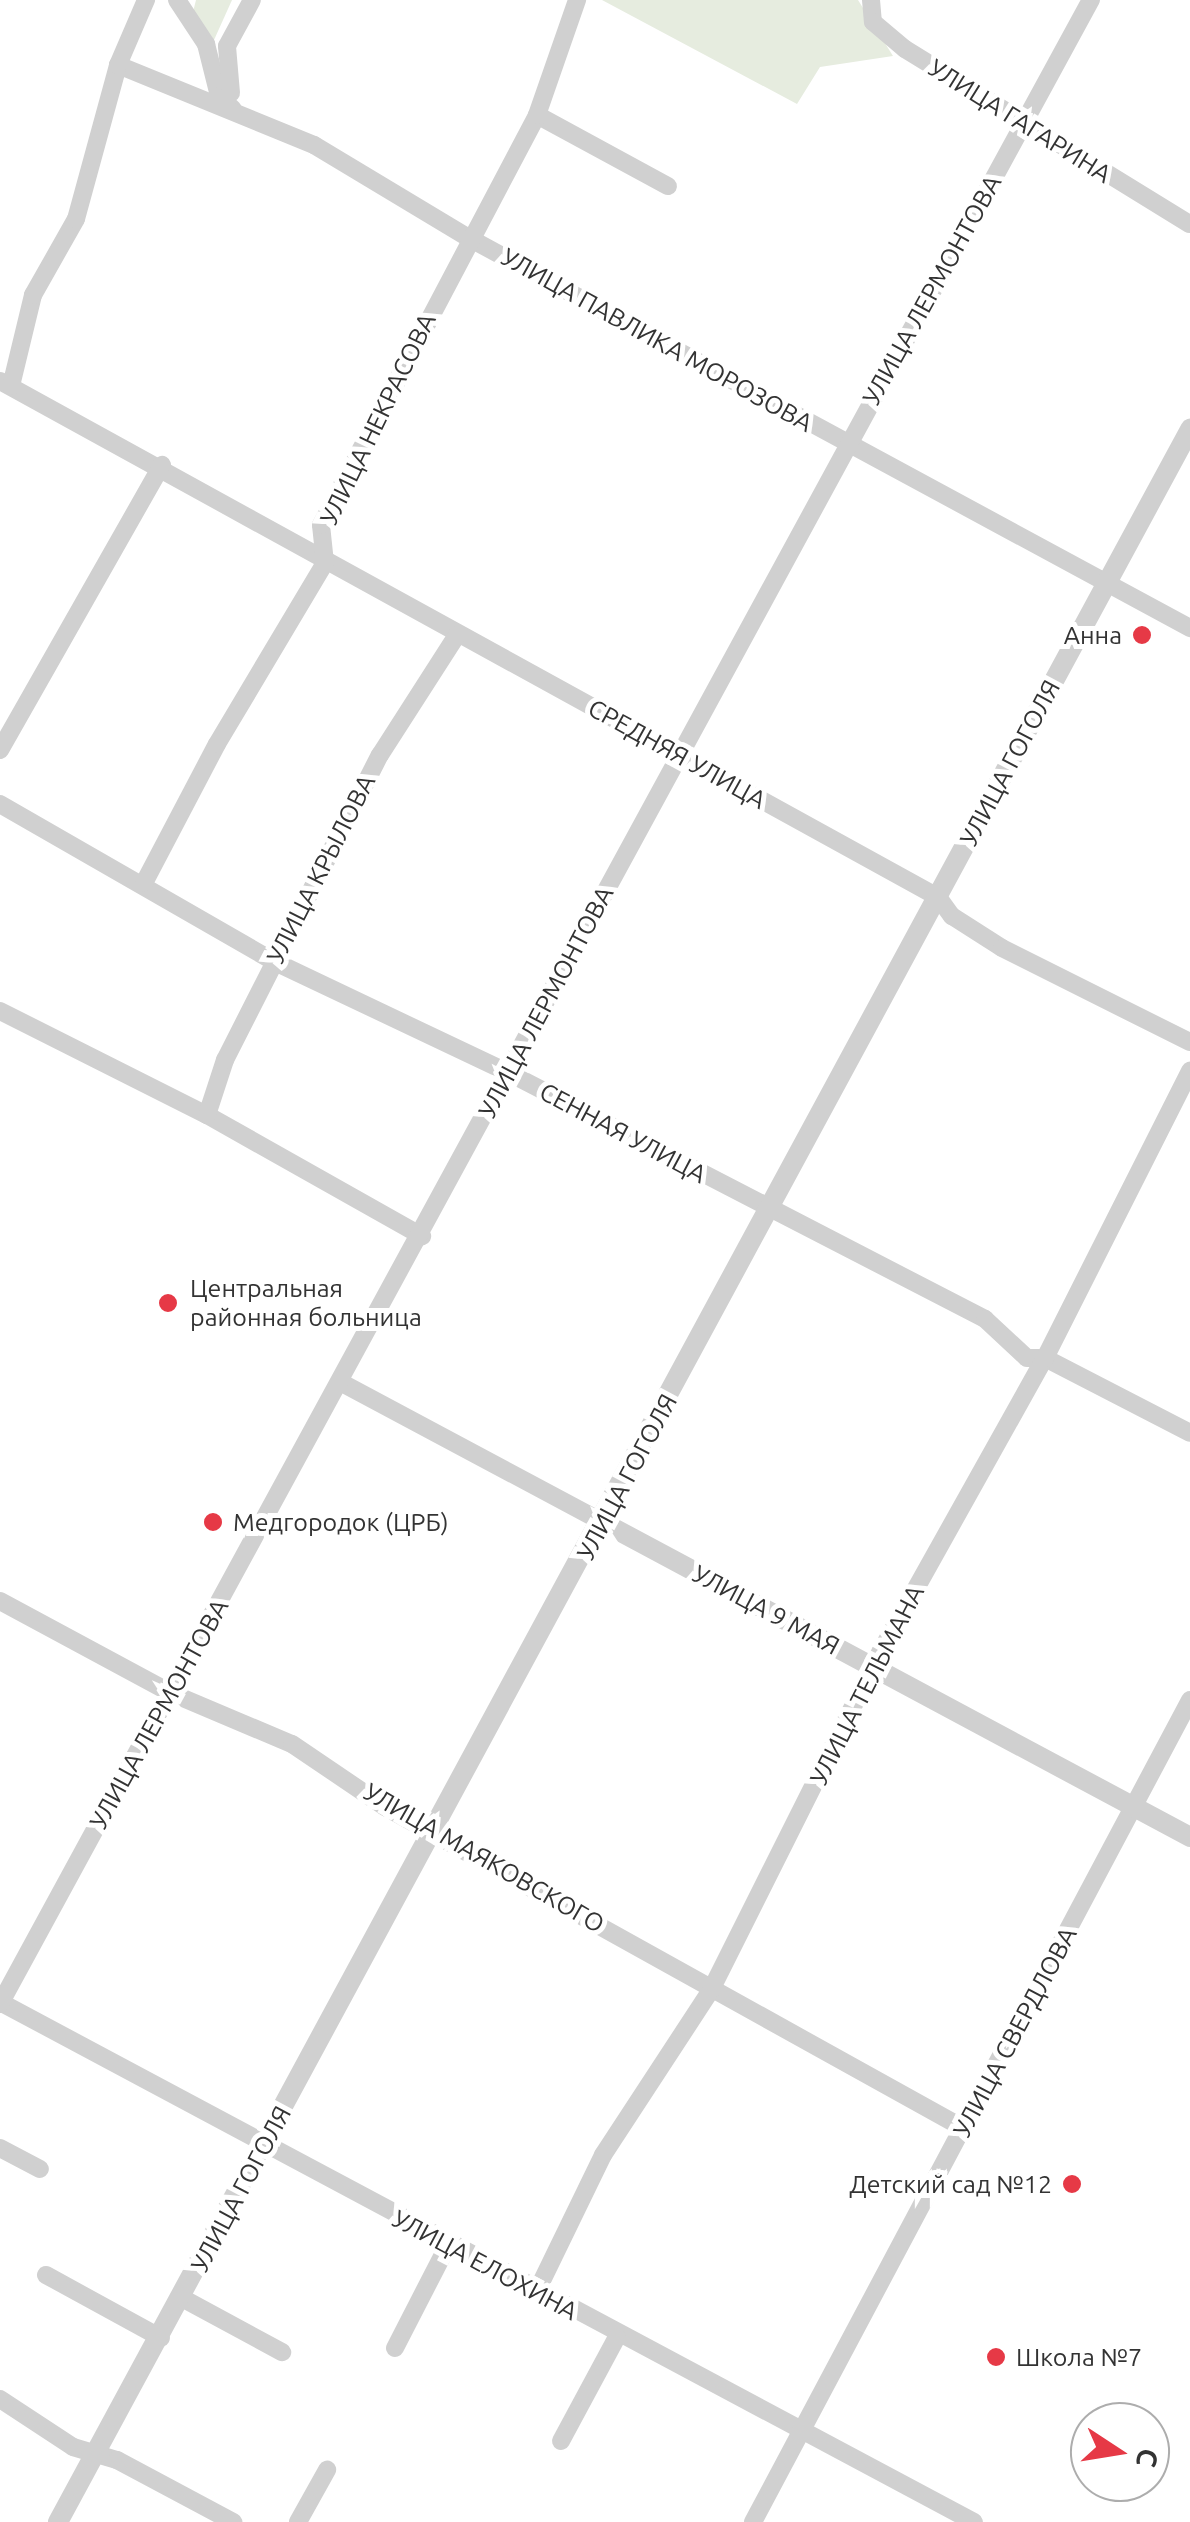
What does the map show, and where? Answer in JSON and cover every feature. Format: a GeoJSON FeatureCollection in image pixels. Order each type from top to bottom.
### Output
{"type":"FeatureCollection","features":[{"type":"Feature","properties":{"kind":"street"},"geometry":{"type":"LineString","coordinates":[[5,383],[33,295],[76,219],[118,65],[146,0]]}},
{"type":"Feature","properties":{"kind":"street"},"geometry":{"type":"LineString","coordinates":[[177,0],[206,44],[220,96],[241,116]]}},
{"type":"Feature","properties":{"kind":"street"},"geometry":{"type":"LineString","coordinates":[[241,116],[225,80],[227,46],[252,0]]}},
{"type":"Feature","properties":{"kind":"street","name":"УЛИЦА НЕКРАСОВА"},"geometry":{"type":"LineString","coordinates":[[144,883],[217,744],[326,563],[322,525],[469,238],[537,115],[577,0]]}},
{"type":"Feature","properties":{"kind":"street","name":"УЛИЦА ГАГАРИНА"},"geometry":{"type":"LineString","coordinates":[[871,0],[874,22],[905,50],[1022,126],[1190,224]]}},
{"type":"Feature","properties":{"kind":"street","name":"УЛИЦА ЛЕРМОНТОВА"},"geometry":{"type":"LineString","coordinates":[[0,2003],[422,1236],[846,444],[1091,0]]}},
{"type":"Feature","properties":{"kind":"street","name":"УЛИЦА ПАВЛИКА МОРОЗОВА"},"geometry":{"type":"LineString","coordinates":[[118,65],[314,146],[469,238],[1190,628]]}},
{"type":"Feature","properties":{"kind":"street"},"geometry":{"type":"LineString","coordinates":[[537,115],[668,186]]}},
{"type":"Feature","properties":{"kind":"street","name":"СРЕДНЯЯ УЛИЦА"},"geometry":{"type":"LineString","coordinates":[[5,383],[162,465],[326,563],[938,897],[952,916],[1002,948],[1190,1042]]}},
{"type":"Feature","properties":{"kind":"street","name":"УЛИЦА ГОГОЛЯ"},"geometry":{"type":"LineString","coordinates":[[58,2522],[604,1523],[768,1210],[1190,429]]}},
{"type":"Feature","properties":{"kind":"street"},"geometry":{"type":"LineString","coordinates":[[0,750],[162,465]]}},
{"type":"Feature","properties":{"kind":"street","name":"УЛИЦА КРЫЛОВА"},"geometry":{"type":"LineString","coordinates":[[207,1115],[226,1060],[274,960],[380,755],[457,634]]}},
{"type":"Feature","properties":{"kind":"street","name":"СЕННАЯ УЛИЦА"},"geometry":{"type":"LineString","coordinates":[[0,804],[274,960],[508,1073],[768,1210],[985,1318],[1027,1358],[1045,1358],[1190,1433]]}},
{"type":"Feature","properties":{"kind":"street"},"geometry":{"type":"LineString","coordinates":[[0,1011],[207,1115],[422,1236]]}},
{"type":"Feature","properties":{"kind":"street","name":"УЛИЦА ТЕЛЬМАНА"},"geometry":{"type":"LineString","coordinates":[[536,2293],[603,2155],[712,1990],[874,1668],[1045,1358],[1190,1071]]}},
{"type":"Feature","properties":{"kind":"street","name":"УЛИЦА 9 МАЯ"},"geometry":{"type":"LineString","coordinates":[[342,1382],[1190,1837]]}},
{"type":"Feature","properties":{"kind":"street","name":"УЛИЦА МАЯКОВСКОГО"},"geometry":{"type":"LineString","coordinates":[[0,1600],[171,1693],[292,1744],[432,1834],[963,2128]]}},
{"type":"Feature","properties":{"kind":"street","name":"УЛИЦА СВЕРДЛОВА"},"geometry":{"type":"LineString","coordinates":[[754,2522],[806,2432],[1190,1700]]}},
{"type":"Feature","properties":{"kind":"street","name":"УЛИЦА ЕЛОХИНА"},"geometry":{"type":"LineString","coordinates":[[0,2003],[617,2337],[974,2522]]}},
{"type":"Feature","properties":{"kind":"street"},"geometry":{"type":"LineString","coordinates":[[0,2148],[40,2169]]}},
{"type":"Feature","properties":{"kind":"street"},"geometry":{"type":"LineString","coordinates":[[395,2348],[448,2245]]}},
{"type":"Feature","properties":{"kind":"street"},"geometry":{"type":"LineString","coordinates":[[46,2275],[161,2338]]}},
{"type":"Feature","properties":{"kind":"street"},"geometry":{"type":"LineString","coordinates":[[182,2298],[282,2352]]}},
{"type":"Feature","properties":{"kind":"street"},"geometry":{"type":"LineString","coordinates":[[561,2442],[617,2337]]}},
{"type":"Feature","properties":{"kind":"street"},"geometry":{"type":"LineString","coordinates":[[0,2399],[52,2436],[94,2455],[117,2460],[233,2522]]}},
{"type":"Feature","properties":{"kind":"street"},"geometry":{"type":"LineString","coordinates":[[298,2522],[327,2470]]}},
{"type":"Feature","properties":{"kind":"shaded area"},"geometry":{"type":"Polygon","coordinates":[[[196,0],[232,0],[214,40],[193,12],[196,0]]]}},
{"type":"Feature","properties":{"kind":"shaded area"},"geometry":{"type":"Polygon","coordinates":[[[602,0],[858,0],[893,56],[820,67],[797,104],[602,0]]]}},
{"type":"Feature","properties":{"kind":"place","name":"Анна"},"geometry":{"type":"Point","coordinates":[1142,635]}},
{"type":"Feature","properties":{"kind":"place","name":"Центральная районная больница"},"geometry":{"type":"Point","coordinates":[168,1303]}},
{"type":"Feature","properties":{"kind":"place","name":"Медгородок (ЦРБ)"},"geometry":{"type":"Point","coordinates":[213,1522]}},
{"type":"Feature","properties":{"kind":"place","name":"Детский сад №12"},"geometry":{"type":"Point","coordinates":[1072,2184]}},
{"type":"Feature","properties":{"kind":"place","name":"Школа №7"},"geometry":{"type":"Point","coordinates":[996,2357]}}]}
